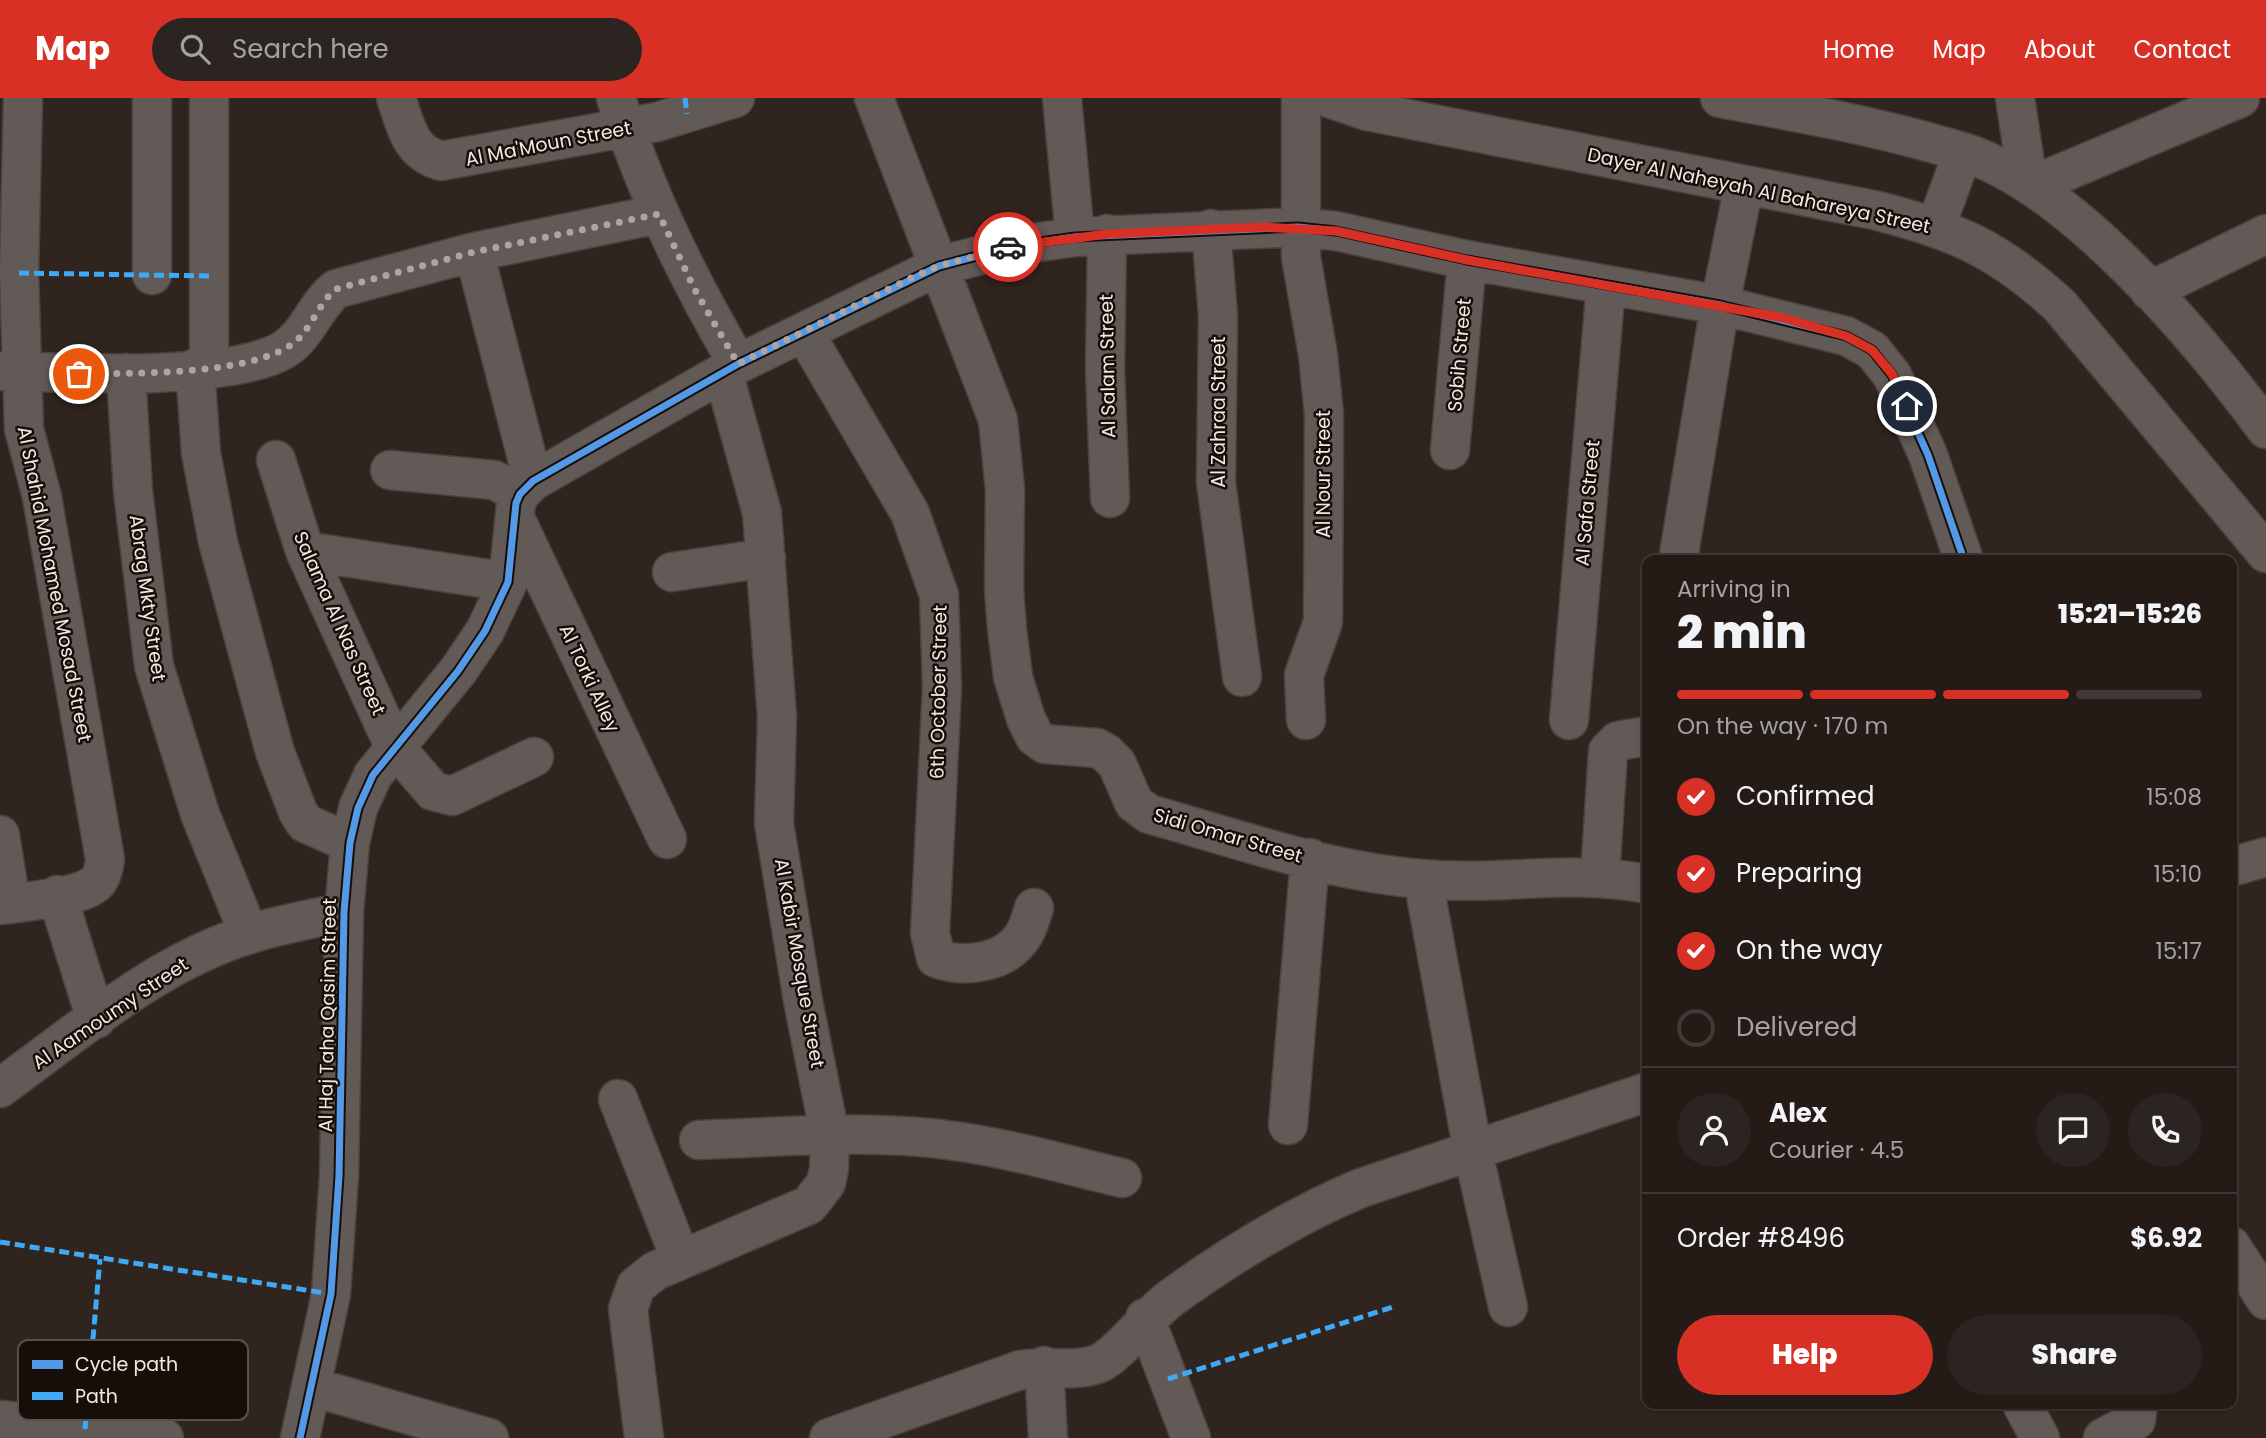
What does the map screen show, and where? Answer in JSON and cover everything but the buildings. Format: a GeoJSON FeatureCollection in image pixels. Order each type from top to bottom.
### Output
{"type":"FeatureCollection","features":[{"type":"Feature","properties":{"kind":"street","name":"Al Shahid Mohamed Mosad Street"},"geometry":{"type":"LineString","coordinates":[[6,905],[94,885],[103,873],[105,859],[42,497],[11,371],[19,273],[23,98]]}},
{"type":"Feature","properties":{"kind":"street"},"geometry":{"type":"LineString","coordinates":[[152,98],[152,275]]}},
{"type":"Feature","properties":{"kind":"street"},"geometry":{"type":"LineString","coordinates":[[209,98],[201,453],[218,542],[275,752],[298,812],[305,823],[350,843]]}},
{"type":"Feature","properties":{"kind":"street","name":"Al Ma'Moun Street"},"geometry":{"type":"LineString","coordinates":[[396,98],[410,140],[418,150],[441,161],[621,113],[736,98]]}},
{"type":"Feature","properties":{"kind":"street"},"geometry":{"type":"LineString","coordinates":[[874,98],[939,266]]}},
{"type":"Feature","properties":{"kind":"street","name":"Al Salam Street"},"geometry":{"type":"LineString","coordinates":[[1062,98],[1091,236],[1105,370],[1110,498]]}},
{"type":"Feature","properties":{"kind":"street","name":"Al Nour Street"},"geometry":{"type":"LineString","coordinates":[[1301,98],[1298,227],[1318,355],[1324,415],[1323,622],[1304,675],[1306,720]]}},
{"type":"Feature","properties":{"kind":"street","name":"Dayer Al Naheyah Al Bahareya Street"},"geometry":{"type":"LineString","coordinates":[[1329,98],[1367,111],[1430,110],[1744,185],[1874,210],[1936,226],[2003,259],[2060,306],[2266,553]]}},
{"type":"Feature","properties":{"kind":"street"},"geometry":{"type":"LineString","coordinates":[[2015,98],[2029,184]]}},
{"type":"Feature","properties":{"kind":"street"},"geometry":{"type":"LineString","coordinates":[[2029,184],[2240,98]]}},
{"type":"Feature","properties":{"kind":"street"},"geometry":{"type":"LineString","coordinates":[[1733,99],[1852,123],[1963,152],[1992,163],[2029,184],[2072,217],[2150,291],[2266,429]]}},
{"type":"Feature","properties":{"kind":"street","name":"Al Kabir Mosque Street"},"geometry":{"type":"LineString","coordinates":[[621,113],[659,214],[731,368],[754,477],[766,558],[777,717],[774,823],[803,1001],[830,1136],[827,1183],[809,1205],[644,1277],[630,1297],[628,1309],[644,1438]]}},
{"type":"Feature","properties":{"kind":"street"},"geometry":{"type":"LineString","coordinates":[[1936,226],[1963,152]]}},
{"type":"Feature","properties":{"kind":"street"},"geometry":{"type":"LineString","coordinates":[[1679,555],[1720,306],[1744,185]]}},
{"type":"Feature","properties":{"kind":"street"},"geometry":{"type":"LineString","coordinates":[[11,371],[126,373],[202,368],[257,360],[282,351],[298,339],[327,296],[336,289],[474,252],[659,214]]}},
{"type":"Feature","properties":{"kind":"street"},"geometry":{"type":"LineString","coordinates":[[522,497],[731,368],[939,266],[1008,247],[1091,236],[1298,227],[1336,231],[1467,260],[1720,306],[1846,336],[1872,350],[1892,374],[1928,455],[1962,555]]}},
{"type":"Feature","properties":{"kind":"street","name":"Al Zahraa Street"},"geometry":{"type":"LineString","coordinates":[[1211,229],[1218,330],[1216,482],[1242,677]]}},
{"type":"Feature","properties":{"kind":"street"},"geometry":{"type":"LineString","coordinates":[[2150,291],[2266,234]]}},
{"type":"Feature","properties":{"kind":"street"},"geometry":{"type":"LineString","coordinates":[[474,252],[522,497]]}},
{"type":"Feature","properties":{"kind":"street","name":"Sobih Street"},"geometry":{"type":"LineString","coordinates":[[1450,450],[1467,260]]}},
{"type":"Feature","properties":{"kind":"street","name":"Sidi Omar Street"},"geometry":{"type":"LineString","coordinates":[[939,266],[998,420],[1005,489],[1004,589],[1007,629],[1013,677],[1026,719],[1035,737],[1045,744],[1097,748],[1106,753],[1117,764],[1135,803],[1149,814],[1310,858],[1423,879],[1462,881],[1600,877],[1642,883]]}},
{"type":"Feature","properties":{"kind":"street","name":"Al Safa Street"},"geometry":{"type":"LineString","coordinates":[[1569,720],[1606,285]]}},
{"type":"Feature","properties":{"kind":"street","name":"6th October Street"},"geometry":{"type":"LineString","coordinates":[[804,332],[909,513],[939,596],[942,687],[930,933],[936,958],[951,964],[967,964],[1000,956],[1024,935],[1034,908]]}},
{"type":"Feature","properties":{"kind":"street","name":"Abrag Mkty Street"},"geometry":{"type":"LineString","coordinates":[[126,373],[133,491],[154,666],[200,814],[249,934]]}},
{"type":"Feature","properties":{"kind":"street","name":"Salama Al Nas Street"},"geometry":{"type":"LineString","coordinates":[[276,460],[305,551],[394,746],[433,791],[442,795],[461,793],[534,757]]}},
{"type":"Feature","properties":{"kind":"street"},"geometry":{"type":"LineString","coordinates":[[390,470],[494,480],[522,497]]}},
{"type":"Feature","properties":{"kind":"street","name":"Al Haj Taha Qasim Street"},"geometry":{"type":"LineString","coordinates":[[300,1438],[331,1294],[336,1240],[344,912],[350,843],[358,808],[373,775],[458,671],[485,631],[509,582],[522,497]]}},
{"type":"Feature","properties":{"kind":"street","name":"Al Torki Alley"},"geometry":{"type":"LineString","coordinates":[[522,497],[667,839]]}},
{"type":"Feature","properties":{"kind":"street"},"geometry":{"type":"LineString","coordinates":[[305,551],[509,582]]}},
{"type":"Feature","properties":{"kind":"street"},"geometry":{"type":"LineString","coordinates":[[673,572],[766,558]]}},
{"type":"Feature","properties":{"kind":"street"},"geometry":{"type":"LineString","coordinates":[[1600,877],[1608,751],[1618,741],[1642,737]]}},
{"type":"Feature","properties":{"kind":"street"},"geometry":{"type":"LineString","coordinates":[[0,835],[6,905]]}},
{"type":"Feature","properties":{"kind":"street"},"geometry":{"type":"LineString","coordinates":[[2237,865],[2266,857]]}},
{"type":"Feature","properties":{"kind":"street"},"geometry":{"type":"LineString","coordinates":[[1289,1125],[1310,858]]}},
{"type":"Feature","properties":{"kind":"street"},"geometry":{"type":"LineString","coordinates":[[1423,879],[1473,1152],[1508,1307]]}},
{"type":"Feature","properties":{"kind":"street"},"geometry":{"type":"LineString","coordinates":[[57,895],[96,1019]]}},
{"type":"Feature","properties":{"kind":"street","name":"Al Aamoumy Street"},"geometry":{"type":"LineString","coordinates":[[0,1087],[161,974],[204,952],[249,934],[344,912]]}},
{"type":"Feature","properties":{"kind":"street"},"geometry":{"type":"LineString","coordinates":[[829,1438],[1000,1377],[1044,1366],[1091,1366],[1102,1362],[1145,1318],[1231,1257],[1310,1212],[1361,1188],[1642,1094]]}},
{"type":"Feature","properties":{"kind":"street"},"geometry":{"type":"LineString","coordinates":[[618,1099],[681,1260]]}},
{"type":"Feature","properties":{"kind":"street"},"geometry":{"type":"LineString","coordinates":[[699,1140],[830,1136],[956,1141],[1122,1178]]}},
{"type":"Feature","properties":{"kind":"street"},"geometry":{"type":"LineString","coordinates":[[2237,1262],[2266,1300]]}},
{"type":"Feature","properties":{"kind":"street"},"geometry":{"type":"LineString","coordinates":[[1145,1318],[1191,1438]]}},
{"type":"Feature","properties":{"kind":"street"},"geometry":{"type":"LineString","coordinates":[[1044,1366],[1048,1438]]}},
{"type":"Feature","properties":{"kind":"street"},"geometry":{"type":"LineString","coordinates":[[313,1387],[489,1438]]}},
{"type":"Feature","properties":{"kind":"street"},"geometry":{"type":"LineString","coordinates":[[2025,1409],[2040,1438]]}},
{"type":"Feature","properties":{"kind":"street"},"geometry":{"type":"LineString","coordinates":[[2103,1438],[2136,1420],[2137,1409]]}},
{"type":"Feature","properties":{"kind":"street"},"geometry":{"type":"LineString","coordinates":[[0,1420],[164,1438]]}},
{"type":"Feature","properties":{"kind":"marked path"},"geometry":{"type":"LineString","coordinates":[[685,98],[687,114]]}},
{"type":"Feature","properties":{"kind":"marked path"},"geometry":{"type":"LineString","coordinates":[[19,273],[209,276]]}},
{"type":"Feature","properties":{"kind":"marked path"},"geometry":{"type":"LineString","coordinates":[[0,1242],[331,1294]]}},
{"type":"Feature","properties":{"kind":"marked path"},"geometry":{"type":"LineString","coordinates":[[93,1340],[100,1259]]}},
{"type":"Feature","properties":{"kind":"marked path"},"geometry":{"type":"LineString","coordinates":[[1168,1379],[1393,1307]]}},
{"type":"Feature","properties":{"kind":"marked path"},"geometry":{"type":"LineString","coordinates":[[85,1429],[86,1420]]}},
{"type":"Feature","properties":{"kind":"cycle path"},"geometry":{"type":"LineString","coordinates":[[300,1438],[331,1294],[339,1176],[344,912],[350,843],[358,808],[373,775],[458,671],[485,631],[508,582],[516,503],[520,494],[533,481],[738,364],[939,266],[1019,245],[1075,237],[1298,227],[1336,231],[1467,260],[1720,305],[1846,336],[1872,350],[1892,375],[1928,455],[1962,555]]}},
{"type":"Feature","properties":{"kind":"way so far"},"geometry":{"type":"LineString","coordinates":[[79,374],[172,370],[257,360],[282,351],[298,339],[327,296],[336,289],[474,252],[659,214],[695,290],[738,364],[915,276],[939,266],[1008,247]]}},
{"type":"Feature","properties":{"kind":"route"},"geometry":{"type":"LineString","coordinates":[[1008,247],[1107,234],[1262,227],[1336,231],[1467,260],[1783,318],[1846,336],[1872,350],[1892,374],[1907,406]]}}]}
